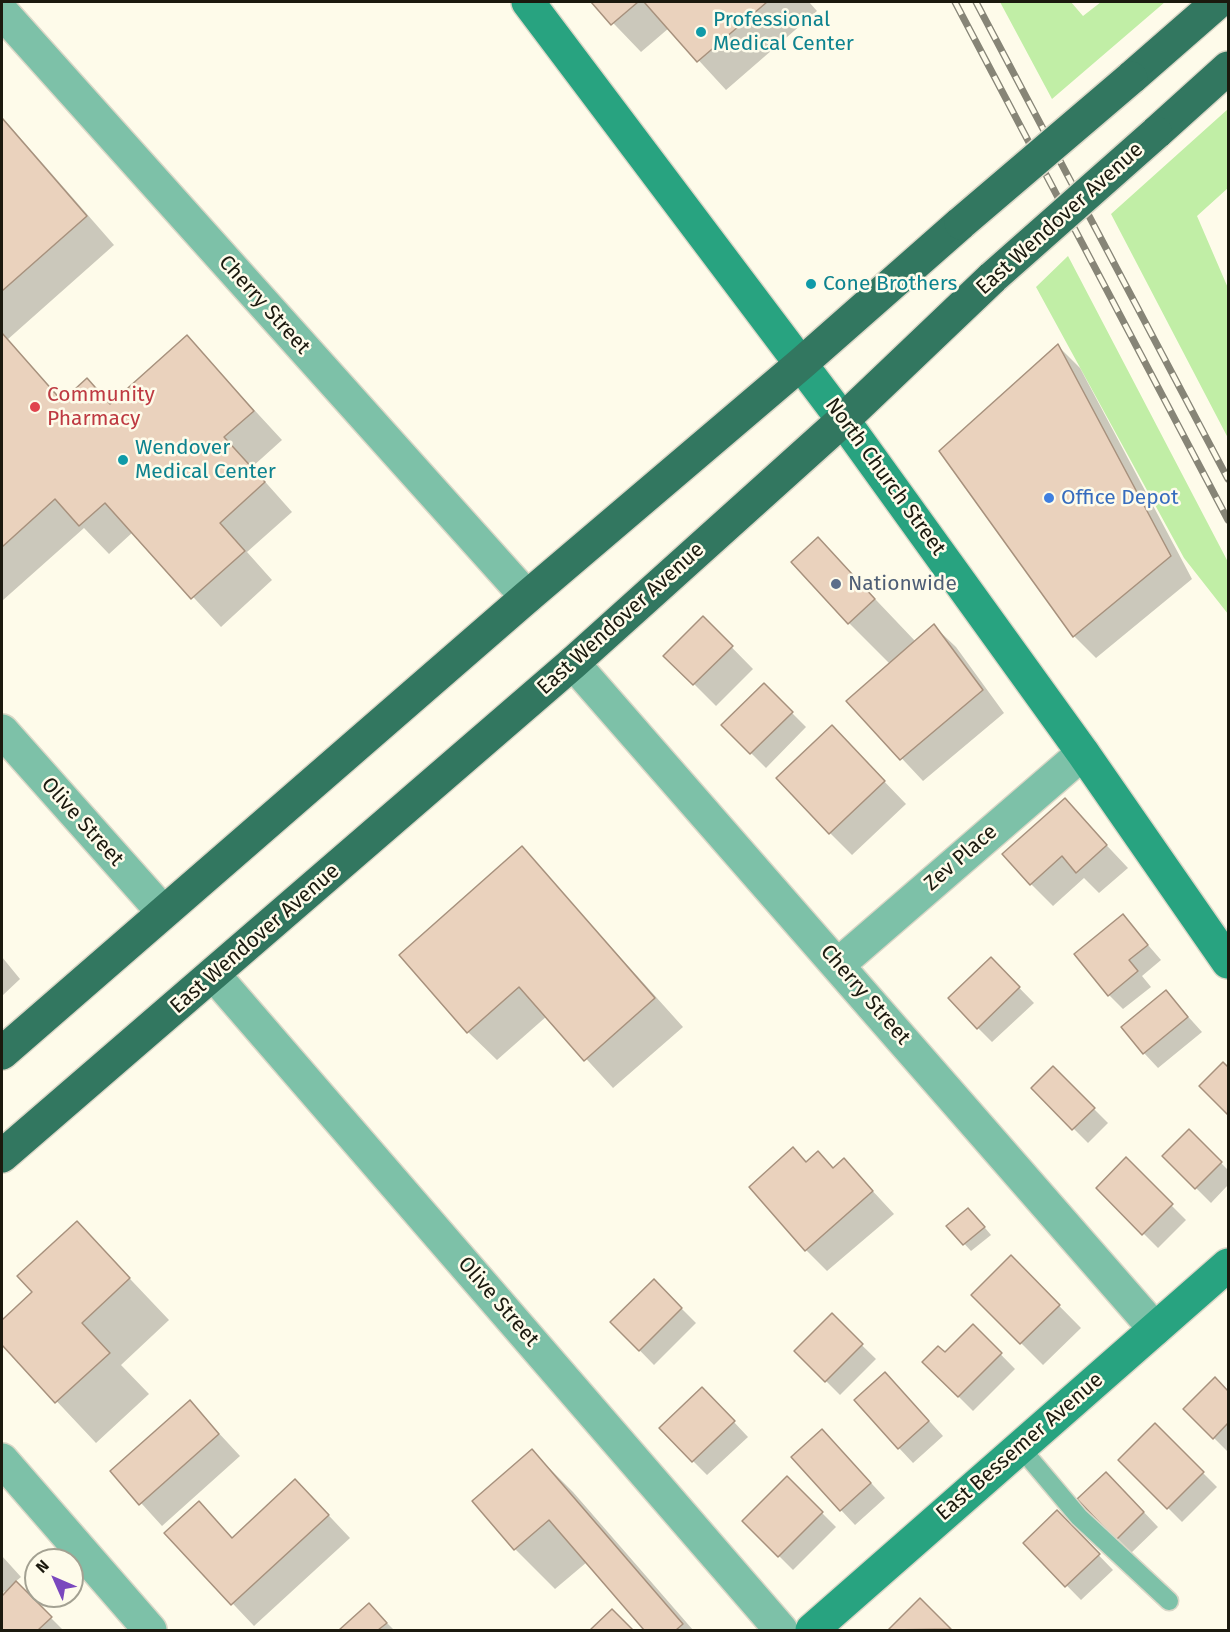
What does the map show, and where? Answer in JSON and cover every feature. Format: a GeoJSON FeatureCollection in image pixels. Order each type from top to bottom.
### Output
{"type":"FeatureCollection","features":[{"type":"Feature","properties":{"kind":"highway"},"geometry":{"type":"LineString","coordinates":[[2,1053],[1218,2]]}},
{"type":"Feature","properties":{"kind":"highway","name":"East Wendover Avenue"},"geometry":{"type":"LineString","coordinates":[[2,1156],[573,663],[843,420],[993,277],[1228,68]]}},
{"type":"Feature","properties":{"kind":"main road","name":"North Church Street"},"geometry":{"type":"LineString","coordinates":[[528,2],[802,363],[1083,753],[1228,962]]}},
{"type":"Feature","properties":{"kind":"main road","name":"East Bessemer Avenue"},"geometry":{"type":"LineString","coordinates":[[812,1630],[1228,1265]]}},
{"type":"Feature","properties":{"kind":"street","name":"Cherry Street"},"geometry":{"type":"LineString","coordinates":[[2,12],[527,597]]}},
{"type":"Feature","properties":{"kind":"street","name":"Cherry Street"},"geometry":{"type":"LineString","coordinates":[[573,663],[1155,1329]]}},
{"type":"Feature","properties":{"kind":"street","name":"Olive Street"},"geometry":{"type":"LineString","coordinates":[[2,731],[163,912]]}},
{"type":"Feature","properties":{"kind":"street","name":"Zev Place"},"geometry":{"type":"LineString","coordinates":[[838,964],[1083,753]]}},
{"type":"Feature","properties":{"kind":"street","name":"Olive Street"},"geometry":{"type":"LineString","coordinates":[[214,975],[781,1630]]}},
{"type":"Feature","properties":{"kind":"street"},"geometry":{"type":"LineString","coordinates":[[2,1460],[150,1630]]}},
{"type":"Feature","properties":{"kind":"lane"},"geometry":{"type":"LineString","coordinates":[[1020,1447],[1079,1517],[1169,1601]]}},
{"type":"Feature","properties":{"kind":"green space"},"geometry":{"type":"Polygon","coordinates":[[[1000,2],[1071,2],[1083,16],[1101,2],[1165,2],[1052,99],[1000,2]]]}},
{"type":"Feature","properties":{"kind":"green space"},"geometry":{"type":"Polygon","coordinates":[[[1228,109],[1228,188],[1197,216],[1228,288],[1228,438],[1111,214],[1228,109]]]}},
{"type":"Feature","properties":{"kind":"green space"},"geometry":{"type":"Polygon","coordinates":[[[1068,256],[1228,562],[1228,614],[1184,558],[1036,287],[1068,256]]]}},
{"type":"Feature","properties":{"kind":"building"},"geometry":{"type":"Polygon","coordinates":[[[591,2],[638,2],[611,25],[591,2]]]}},
{"type":"Feature","properties":{"kind":"building","name":"Professional Medical Center"},"geometry":{"type":"Polygon","coordinates":[[[644,2],[767,2],[697,62],[644,2]]]}},
{"type":"Feature","properties":{"kind":"building"},"geometry":{"type":"Polygon","coordinates":[[[2,118],[87,216],[2,291],[2,118]]]}},
{"type":"Feature","properties":{"kind":"building","name":"Wendover Medical Center"},"geometry":{"type":"Polygon","coordinates":[[[2,333],[62,401],[87,378],[110,404],[187,335],[254,411],[224,437],[265,482],[220,523],[245,551],[191,599],[105,503],[79,526],[55,499],[2,547],[2,333]]]}},
{"type":"Feature","properties":{"kind":"building"},"geometry":{"type":"Polygon","coordinates":[[[1058,344],[1171,556],[1073,637],[939,451],[1058,344]]]}},
{"type":"Feature","properties":{"kind":"building"},"geometry":{"type":"Polygon","coordinates":[[[818,537],[875,599],[848,624],[791,562],[818,537]]]}},
{"type":"Feature","properties":{"kind":"building"},"geometry":{"type":"Polygon","coordinates":[[[703,616],[733,646],[693,685],[663,656],[703,616]]]}},
{"type":"Feature","properties":{"kind":"building"},"geometry":{"type":"Polygon","coordinates":[[[934,624],[983,690],[900,760],[846,701],[934,624]]]}},
{"type":"Feature","properties":{"kind":"building"},"geometry":{"type":"Polygon","coordinates":[[[764,683],[793,712],[750,754],[721,725],[764,683]]]}},
{"type":"Feature","properties":{"kind":"building"},"geometry":{"type":"Polygon","coordinates":[[[832,725],[885,781],[829,834],[776,778],[832,725]]]}},
{"type":"Feature","properties":{"kind":"building"},"geometry":{"type":"Polygon","coordinates":[[[1065,798],[1107,845],[1076,873],[1062,856],[1030,885],[1002,854],[1065,798]]]}},
{"type":"Feature","properties":{"kind":"building"},"geometry":{"type":"Polygon","coordinates":[[[522,846],[655,998],[584,1061],[519,987],[467,1033],[399,955],[522,846]]]}},
{"type":"Feature","properties":{"kind":"building"},"geometry":{"type":"Polygon","coordinates":[[[1123,914],[1148,945],[1129,960],[1138,971],[1108,996],[1074,954],[1123,914]]]}},
{"type":"Feature","properties":{"kind":"building"},"geometry":{"type":"Polygon","coordinates":[[[991,957],[1020,987],[977,1029],[948,998],[991,957]]]}},
{"type":"Feature","properties":{"kind":"building"},"geometry":{"type":"Polygon","coordinates":[[[1166,990],[1188,1017],[1143,1054],[1121,1027],[1166,990]]]}},
{"type":"Feature","properties":{"kind":"building"},"geometry":{"type":"Polygon","coordinates":[[[1223,1062],[1228,1067],[1228,1115],[1199,1086],[1223,1062]]]}},
{"type":"Feature","properties":{"kind":"building"},"geometry":{"type":"Polygon","coordinates":[[[1053,1066],[1095,1108],[1072,1130],[1031,1088],[1053,1066]]]}},
{"type":"Feature","properties":{"kind":"building"},"geometry":{"type":"Polygon","coordinates":[[[1189,1129],[1222,1162],[1195,1189],[1162,1156],[1189,1129]]]}},
{"type":"Feature","properties":{"kind":"building"},"geometry":{"type":"Polygon","coordinates":[[[793,1147],[806,1162],[818,1151],[833,1168],[844,1158],[873,1191],[805,1251],[749,1187],[793,1147]]]}},
{"type":"Feature","properties":{"kind":"building"},"geometry":{"type":"Polygon","coordinates":[[[1126,1157],[1173,1204],[1142,1235],[1096,1188],[1126,1157]]]}},
{"type":"Feature","properties":{"kind":"building"},"geometry":{"type":"Polygon","coordinates":[[[968,1208],[985,1227],[963,1245],[946,1226],[968,1208]]]}},
{"type":"Feature","properties":{"kind":"building"},"geometry":{"type":"Polygon","coordinates":[[[77,1221],[130,1278],[82,1323],[110,1353],[55,1403],[2,1345],[2,1320],[32,1292],[17,1276],[77,1221]]]}},
{"type":"Feature","properties":{"kind":"building"},"geometry":{"type":"Polygon","coordinates":[[[1011,1255],[1060,1305],[1020,1344],[971,1295],[1011,1255]]]}},
{"type":"Feature","properties":{"kind":"building"},"geometry":{"type":"Polygon","coordinates":[[[654,1279],[682,1308],[639,1351],[610,1322],[654,1279]]]}},
{"type":"Feature","properties":{"kind":"building"},"geometry":{"type":"Polygon","coordinates":[[[832,1313],[863,1344],[825,1382],[794,1351],[832,1313]]]}},
{"type":"Feature","properties":{"kind":"building"},"geometry":{"type":"Polygon","coordinates":[[[973,1324],[1002,1353],[958,1397],[922,1362],[938,1346],[945,1352],[973,1324]]]}},
{"type":"Feature","properties":{"kind":"building"},"geometry":{"type":"Polygon","coordinates":[[[885,1372],[929,1421],[898,1449],[854,1400],[885,1372]]]}},
{"type":"Feature","properties":{"kind":"building"},"geometry":{"type":"Polygon","coordinates":[[[1215,1377],[1228,1391],[1228,1423],[1213,1439],[1183,1409],[1215,1377]]]}},
{"type":"Feature","properties":{"kind":"building"},"geometry":{"type":"Polygon","coordinates":[[[702,1387],[735,1421],[692,1462],[659,1428],[702,1387]]]}},
{"type":"Feature","properties":{"kind":"building"},"geometry":{"type":"Polygon","coordinates":[[[190,1400],[219,1434],[139,1505],[110,1471],[190,1400]]]}},
{"type":"Feature","properties":{"kind":"building"},"geometry":{"type":"Polygon","coordinates":[[[1155,1423],[1204,1472],[1167,1509],[1118,1460],[1155,1423]]]}},
{"type":"Feature","properties":{"kind":"building"},"geometry":{"type":"Polygon","coordinates":[[[822,1429],[871,1483],[840,1511],[791,1457],[822,1429]]]}},
{"type":"Feature","properties":{"kind":"building"},"geometry":{"type":"Polygon","coordinates":[[[532,1449],[683,1624],[676,1630],[644,1630],[549,1520],[514,1550],[472,1501],[532,1449]]]}},
{"type":"Feature","properties":{"kind":"building"},"geometry":{"type":"Polygon","coordinates":[[[1106,1472],[1144,1512],[1116,1540],[1077,1499],[1106,1472]]]}},
{"type":"Feature","properties":{"kind":"building"},"geometry":{"type":"Polygon","coordinates":[[[787,1476],[823,1512],[778,1557],[742,1521],[787,1476]]]}},
{"type":"Feature","properties":{"kind":"building"},"geometry":{"type":"Polygon","coordinates":[[[295,1479],[329,1515],[231,1605],[164,1533],[199,1501],[232,1538],[295,1479]]]}},
{"type":"Feature","properties":{"kind":"building"},"geometry":{"type":"Polygon","coordinates":[[[1057,1510],[1100,1554],[1065,1587],[1023,1543],[1057,1510]]]}},
{"type":"Feature","properties":{"kind":"building"},"geometry":{"type":"Polygon","coordinates":[[[16,1581],[24,1589],[24,1608],[43,1608],[52,1617],[38,1630],[2,1630],[2,1596],[16,1581]]]}},
{"type":"Feature","properties":{"kind":"building"},"geometry":{"type":"Polygon","coordinates":[[[920,1598],[951,1629],[888,1630],[920,1598]]]}},
{"type":"Feature","properties":{"kind":"building"},"geometry":{"type":"Polygon","coordinates":[[[369,1603],[387,1623],[378,1630],[339,1630],[369,1603]]]}},
{"type":"Feature","properties":{"kind":"building"},"geometry":{"type":"Polygon","coordinates":[[[612,1609],[633,1630],[590,1630],[612,1609]]]}},
{"type":"Feature","properties":{"kind":"railway"},"geometry":{"type":"LineString","coordinates":[[955,2],[1228,520]]}},
{"type":"Feature","properties":{"kind":"railway"},"geometry":{"type":"LineString","coordinates":[[976,2],[1228,479]]}},
{"type":"Feature","properties":{"kind":"place","name":"Professional Medical Center"},"geometry":{"type":"Point","coordinates":[701,32]}},
{"type":"Feature","properties":{"kind":"place","name":"Cone Brothers"},"geometry":{"type":"Point","coordinates":[811,284]}},
{"type":"Feature","properties":{"kind":"place","name":"Community Pharmacy"},"geometry":{"type":"Point","coordinates":[35,407]}},
{"type":"Feature","properties":{"kind":"place","name":"Wendover Medical Center"},"geometry":{"type":"Point","coordinates":[123,460]}},
{"type":"Feature","properties":{"kind":"place","name":"Office Depot"},"geometry":{"type":"Point","coordinates":[1049,498]}},
{"type":"Feature","properties":{"kind":"place","name":"Nationwide"},"geometry":{"type":"Point","coordinates":[836,584]}}]}
